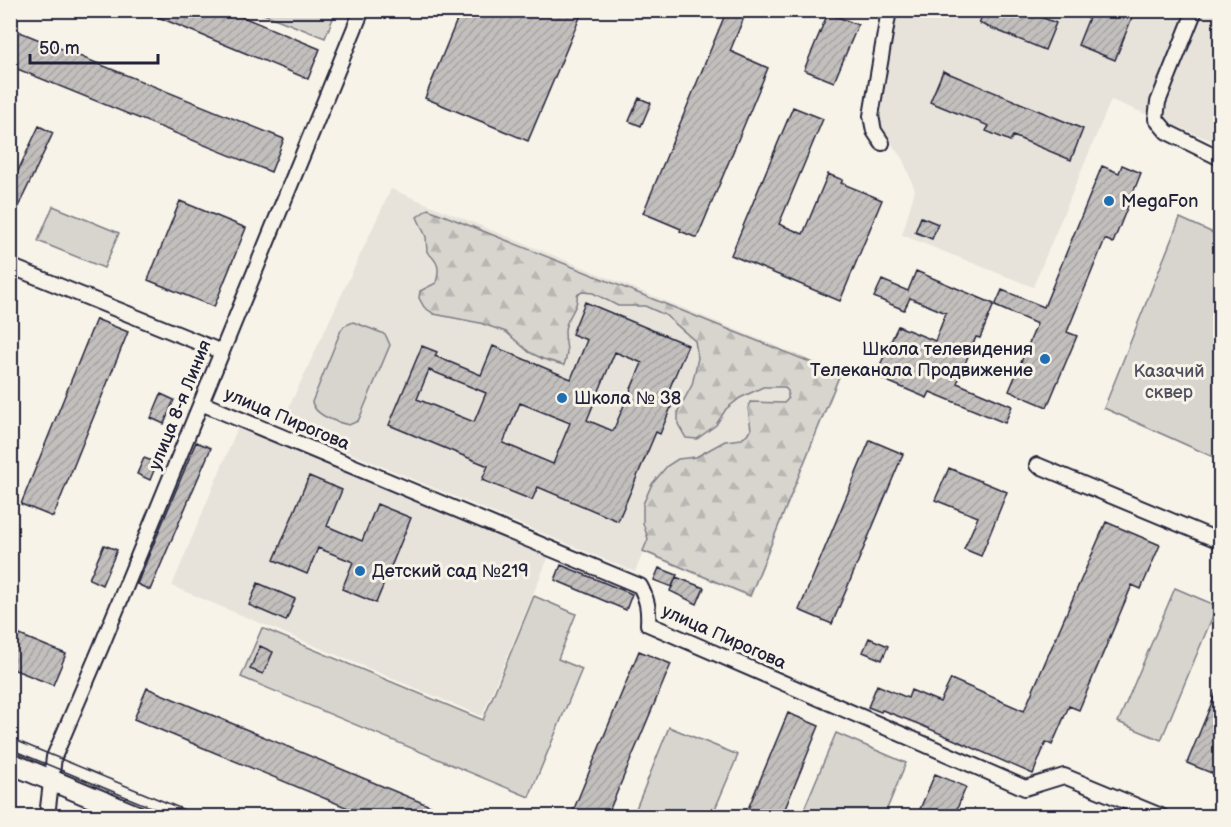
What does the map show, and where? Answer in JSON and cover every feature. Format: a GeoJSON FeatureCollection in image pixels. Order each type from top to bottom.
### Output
{"type":"FeatureCollection","features":[{"type":"Feature","properties":{"kind":"main road"},"geometry":{"type":"LineString","coordinates":[[10,763],[137,816]]}},
{"type":"Feature","properties":{"kind":"street","name":"улица 8-я Линия"},"geometry":{"type":"LineString","coordinates":[[47,816],[54,756],[362,10]]}},
{"type":"Feature","properties":{"kind":"street"},"geometry":{"type":"LineString","coordinates":[[882,143],[874,131],[871,116],[889,10]]}},
{"type":"Feature","properties":{"kind":"street"},"geometry":{"type":"LineString","coordinates":[[1195,10],[1158,102],[1156,119],[1167,132],[1221,158]]}},
{"type":"Feature","properties":{"kind":"street"},"geometry":{"type":"LineString","coordinates":[[10,266],[222,352]]}},
{"type":"Feature","properties":{"kind":"street","name":"улица Пирогова"},"geometry":{"type":"LineString","coordinates":[[201,403],[640,586],[646,596],[649,609],[648,624],[994,775],[1025,788],[1064,776],[1161,816]]}},
{"type":"Feature","properties":{"kind":"street"},"geometry":{"type":"LineString","coordinates":[[1037,465],[1221,542]]}},
{"type":"Feature","properties":{"kind":"shaded area"},"geometry":{"type":"Polygon","coordinates":[[[896,11],[1220,11],[1220,144],[1111,100],[1033,287],[902,235],[915,190],[903,160],[879,126],[896,11]]]}},
{"type":"Feature","properties":{"kind":"shaded area","name":"Школа № 38"},"geometry":{"type":"Polygon","coordinates":[[[391,189],[842,373],[751,598],[643,553],[635,572],[281,424],[391,189]]]}},
{"type":"Feature","properties":{"kind":"shaded area","name":"Детский сад №219"},"geometry":{"type":"Polygon","coordinates":[[[238,427],[549,556],[482,716],[172,586],[238,427]]]}},
{"type":"Feature","properties":{"kind":"green space"},"geometry":{"type":"Polygon","coordinates":[[[336,10],[325,38],[256,11],[336,10]]]}},
{"type":"Feature","properties":{"kind":"green space"},"geometry":{"type":"Polygon","coordinates":[[[53,206],[119,233],[104,268],[38,241],[53,206]]]}},
{"type":"Feature","properties":{"kind":"green space"},"geometry":{"type":"Polygon","coordinates":[[[428,209],[840,374],[750,596],[643,551],[648,539],[643,523],[643,504],[652,484],[667,466],[678,459],[696,457],[725,441],[742,439],[751,430],[748,408],[750,402],[784,403],[788,399],[788,391],[784,387],[763,387],[740,398],[726,409],[716,425],[697,439],[686,438],[678,424],[678,411],[692,385],[698,358],[695,341],[665,315],[645,306],[618,306],[593,293],[582,292],[577,295],[576,305],[566,326],[567,352],[564,365],[529,352],[506,332],[480,323],[434,314],[424,307],[419,298],[420,291],[436,283],[438,274],[438,266],[427,252],[426,237],[417,217],[428,209]]]}},
{"type":"Feature","properties":{"kind":"green space","name":"Казачий сквер"},"geometry":{"type":"Polygon","coordinates":[[[1180,218],[1220,236],[1220,460],[1104,408],[1180,218]]]}},
{"type":"Feature","properties":{"kind":"green space"},"geometry":{"type":"Polygon","coordinates":[[[353,322],[382,333],[390,345],[358,421],[349,425],[322,415],[312,402],[341,330],[353,322]]]}},
{"type":"Feature","properties":{"kind":"green space"},"geometry":{"type":"Polygon","coordinates":[[[1175,588],[1217,606],[1161,740],[1118,722],[1175,588]]]}},
{"type":"Feature","properties":{"kind":"green space"},"geometry":{"type":"Polygon","coordinates":[[[534,596],[576,614],[558,659],[582,669],[529,797],[241,677],[262,628],[483,720],[534,596]]]}},
{"type":"Feature","properties":{"kind":"green space"},"geometry":{"type":"Polygon","coordinates":[[[669,727],[738,755],[712,816],[633,816],[669,727]]]}},
{"type":"Feature","properties":{"kind":"green space"},"geometry":{"type":"Polygon","coordinates":[[[836,733],[906,763],[884,816],[801,816],[836,733]]]}},
{"type":"Feature","properties":{"kind":"building"},"geometry":{"type":"Polygon","coordinates":[[[141,10],[226,10],[320,49],[308,79],[141,10]]]}},
{"type":"Feature","properties":{"kind":"building"},"geometry":{"type":"Polygon","coordinates":[[[461,10],[583,10],[528,141],[425,98],[461,10]]]}},
{"type":"Feature","properties":{"kind":"building"},"geometry":{"type":"Polygon","coordinates":[[[727,10],[747,10],[730,51],[768,68],[697,238],[643,213],[727,10]]]}},
{"type":"Feature","properties":{"kind":"building"},"geometry":{"type":"Polygon","coordinates":[[[985,10],[1038,10],[1036,15],[1056,23],[1045,50],[979,23],[985,10]]]}},
{"type":"Feature","properties":{"kind":"building"},"geometry":{"type":"Polygon","coordinates":[[[1092,10],[1135,10],[1115,60],[1078,45],[1092,10]]]}},
{"type":"Feature","properties":{"kind":"building"},"geometry":{"type":"Polygon","coordinates":[[[828,13],[858,25],[834,82],[804,70],[828,13]]]}},
{"type":"Feature","properties":{"kind":"building"},"geometry":{"type":"Polygon","coordinates":[[[10,28],[284,139],[271,172],[10,66],[10,28]]]}},
{"type":"Feature","properties":{"kind":"building"},"geometry":{"type":"Polygon","coordinates":[[[943,71],[1083,129],[1071,160],[1013,136],[1010,141],[986,131],[989,126],[930,102],[943,71]]]}},
{"type":"Feature","properties":{"kind":"building"},"geometry":{"type":"Polygon","coordinates":[[[639,98],[651,103],[641,126],[629,121],[639,98]]]}},
{"type":"Feature","properties":{"kind":"building"},"geometry":{"type":"Polygon","coordinates":[[[793,107],[823,119],[779,224],[803,234],[828,174],[843,180],[841,183],[882,200],[840,301],[731,255],[793,107]]]}},
{"type":"Feature","properties":{"kind":"building"},"geometry":{"type":"Polygon","coordinates":[[[39,126],[53,133],[10,224],[10,188],[39,126]]]}},
{"type":"Feature","properties":{"kind":"building"},"geometry":{"type":"Polygon","coordinates":[[[1122,165],[1141,173],[1113,243],[1105,239],[1067,332],[1077,336],[1047,407],[1009,391],[1037,324],[995,306],[1002,290],[1044,307],[1102,166],[1119,173],[1122,165]]]}},
{"type":"Feature","properties":{"kind":"building"},"geometry":{"type":"Polygon","coordinates":[[[180,201],[246,228],[214,307],[148,280],[180,201]]]}},
{"type":"Feature","properties":{"kind":"building"},"geometry":{"type":"Polygon","coordinates":[[[921,217],[938,224],[932,239],[915,232],[921,217]]]}},
{"type":"Feature","properties":{"kind":"building"},"geometry":{"type":"Polygon","coordinates":[[[916,271],[994,304],[980,338],[976,337],[957,383],[1012,406],[1005,423],[930,392],[927,398],[875,376],[898,326],[935,341],[946,313],[910,298],[904,310],[874,297],[882,280],[908,291],[916,271]]]}},
{"type":"Feature","properties":{"kind":"building"},"geometry":{"type":"Polygon","coordinates":[[[585,302],[688,345],[668,392],[676,395],[660,434],[656,432],[618,521],[538,487],[532,500],[482,480],[488,466],[389,425],[422,346],[437,352],[435,356],[481,375],[493,346],[571,379],[587,340],[572,334],[585,302]],[[615,352],[587,420],[613,431],[642,363],[615,352]],[[429,370],[417,399],[474,422],[486,393],[429,370]],[[520,403],[503,443],[553,464],[570,423],[520,403]]]}},
{"type":"Feature","properties":{"kind":"building"},"geometry":{"type":"Polygon","coordinates":[[[96,319],[128,332],[53,517],[21,504],[96,319]]]}},
{"type":"Feature","properties":{"kind":"building"},"geometry":{"type":"Polygon","coordinates":[[[161,394],[174,400],[164,424],[151,418],[161,394]]]}},
{"type":"Feature","properties":{"kind":"building"},"geometry":{"type":"Polygon","coordinates":[[[870,440],[903,454],[832,624],[799,610],[870,440]]]}},
{"type":"Feature","properties":{"kind":"building"},"geometry":{"type":"Polygon","coordinates":[[[196,442],[211,448],[150,590],[137,584],[196,442]]]}},
{"type":"Feature","properties":{"kind":"building"},"geometry":{"type":"Polygon","coordinates":[[[144,458],[157,463],[150,480],[137,474],[144,458]]]}},
{"type":"Feature","properties":{"kind":"building"},"geometry":{"type":"Polygon","coordinates":[[[949,468],[1007,492],[981,556],[964,549],[978,517],[935,500],[949,468]]]}},
{"type":"Feature","properties":{"kind":"building"},"geometry":{"type":"Polygon","coordinates":[[[309,476],[342,490],[327,526],[362,541],[377,504],[411,518],[376,603],[342,589],[353,562],[318,548],[307,574],[274,560],[309,476]]]}},
{"type":"Feature","properties":{"kind":"building"},"geometry":{"type":"Polygon","coordinates":[[[1106,522],[1160,545],[1141,589],[1132,585],[1079,710],[1069,706],[1052,745],[1046,742],[1033,774],[916,723],[868,707],[877,685],[908,698],[911,690],[940,702],[951,679],[1024,711],[1106,522]]]}},
{"type":"Feature","properties":{"kind":"building"},"geometry":{"type":"Polygon","coordinates":[[[104,545],[117,550],[102,585],[89,579],[104,545]]]}},
{"type":"Feature","properties":{"kind":"building"},"geometry":{"type":"Polygon","coordinates":[[[561,565],[632,594],[626,610],[555,580],[561,565]]]}},
{"type":"Feature","properties":{"kind":"building"},"geometry":{"type":"Polygon","coordinates":[[[659,568],[677,575],[672,587],[654,580],[659,568]]]}},
{"type":"Feature","properties":{"kind":"building"},"geometry":{"type":"Polygon","coordinates":[[[676,577],[704,588],[697,604],[670,591],[676,577]]]}},
{"type":"Feature","properties":{"kind":"building"},"geometry":{"type":"Polygon","coordinates":[[[258,583],[295,599],[286,621],[249,605],[258,583]]]}},
{"type":"Feature","properties":{"kind":"building"},"geometry":{"type":"Polygon","coordinates":[[[10,631],[66,654],[53,685],[10,668],[10,631]]]}},
{"type":"Feature","properties":{"kind":"building"},"geometry":{"type":"Polygon","coordinates":[[[869,638],[888,646],[882,660],[863,652],[869,638]]]}},
{"type":"Feature","properties":{"kind":"building"},"geometry":{"type":"Polygon","coordinates":[[[260,646],[273,652],[263,674],[250,669],[260,646]]]}},
{"type":"Feature","properties":{"kind":"building"},"geometry":{"type":"Polygon","coordinates":[[[639,651],[671,664],[607,816],[571,816],[639,651]]]}},
{"type":"Feature","properties":{"kind":"building"},"geometry":{"type":"Polygon","coordinates":[[[1221,683],[1221,777],[1187,763],[1221,683]]]}},
{"type":"Feature","properties":{"kind":"building"},"geometry":{"type":"Polygon","coordinates":[[[147,688],[454,816],[367,816],[134,719],[147,688]]]}},
{"type":"Feature","properties":{"kind":"building"},"geometry":{"type":"Polygon","coordinates":[[[788,713],[819,726],[782,816],[745,816],[788,713]]]}},
{"type":"Feature","properties":{"kind":"building"},"geometry":{"type":"Polygon","coordinates":[[[935,774],[966,787],[954,816],[917,816],[935,774]]]}},
{"type":"Feature","properties":{"kind":"tram line"},"geometry":{"type":"LineString","coordinates":[[10,738],[199,816]]}},
{"type":"Feature","properties":{"kind":"tram line"},"geometry":{"type":"LineString","coordinates":[[10,749],[172,816]]}},
{"type":"Feature","properties":{"kind":"place","name":"MegaFon"},"geometry":{"type":"Point","coordinates":[1109,201]}},
{"type":"Feature","properties":{"kind":"place","name":"Школа телевидения Телеканала Продвижение"},"geometry":{"type":"Point","coordinates":[1045,359]}},
{"type":"Feature","properties":{"kind":"place","name":"Школа № 38"},"geometry":{"type":"Point","coordinates":[562,398]}},
{"type":"Feature","properties":{"kind":"place","name":"Детский сад №219"},"geometry":{"type":"Point","coordinates":[360,571]}}]}
